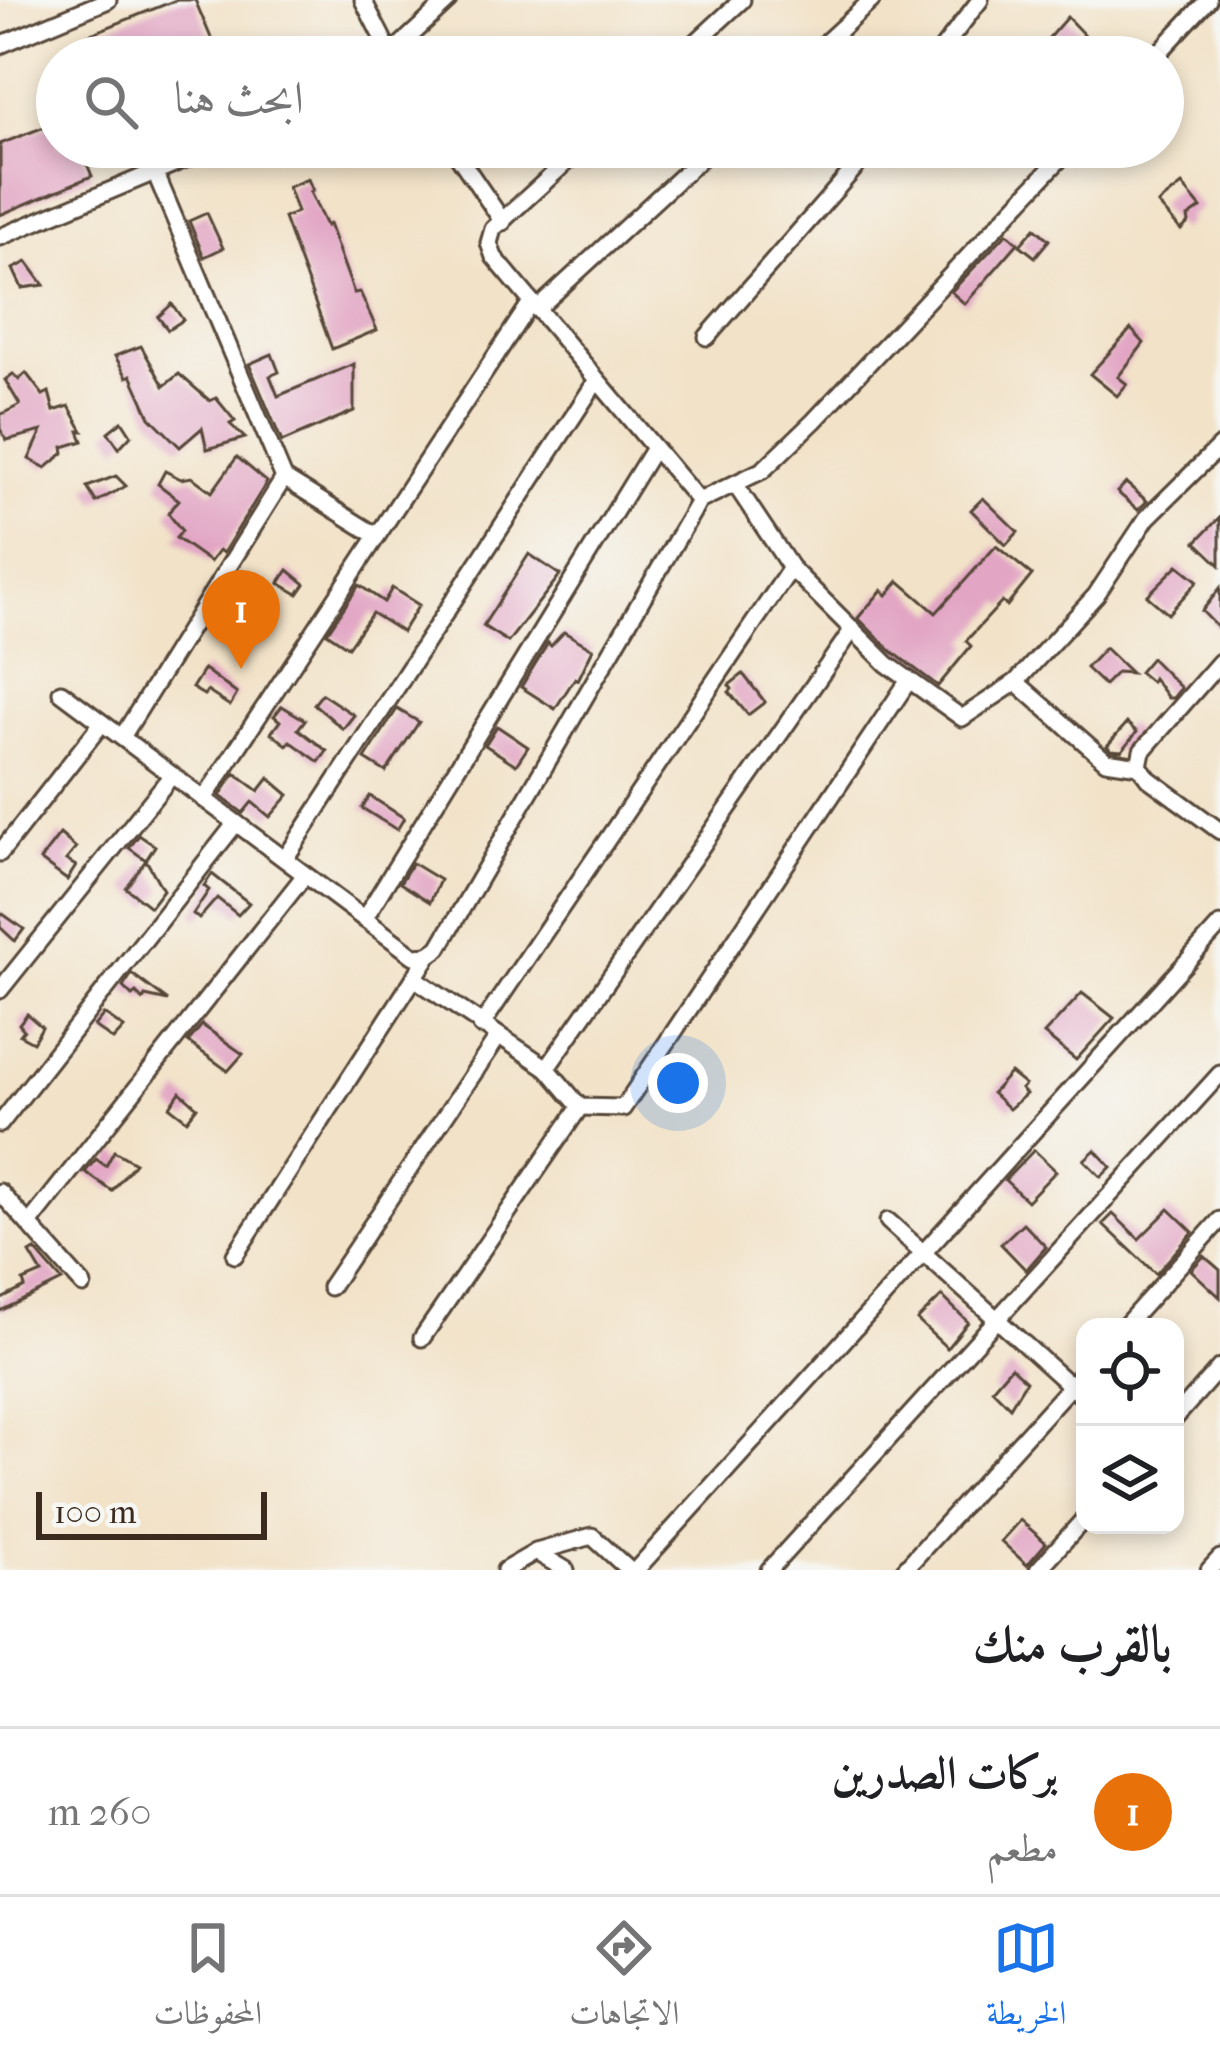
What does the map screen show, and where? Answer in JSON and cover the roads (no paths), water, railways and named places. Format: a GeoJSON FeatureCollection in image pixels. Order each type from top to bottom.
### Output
{"type":"FeatureCollection","features":[{"type":"Feature","properties":{"kind":"street"},"geometry":{"type":"LineString","coordinates":[[0,45],[108,0]]}},
{"type":"Feature","properties":{"kind":"street"},"geometry":{"type":"LineString","coordinates":[[363,0],[382,36]]}},
{"type":"Feature","properties":{"kind":"street"},"geometry":{"type":"LineString","coordinates":[[412,36],[449,0]]}},
{"type":"Feature","properties":{"kind":"street"},"geometry":{"type":"LineString","coordinates":[[703,36],[742,0]]}},
{"type":"Feature","properties":{"kind":"street"},"geometry":{"type":"LineString","coordinates":[[833,36],[872,0]]}},
{"type":"Feature","properties":{"kind":"street"},"geometry":{"type":"LineString","coordinates":[[952,36],[980,0]]}},
{"type":"Feature","properties":{"kind":"street"},"geometry":{"type":"LineString","coordinates":[[1175,36],[1208,0]]}},
{"type":"Feature","properties":{"kind":"street"},"geometry":{"type":"LineString","coordinates":[[0,237],[164,168]]}},
{"type":"Feature","properties":{"kind":"street"},"geometry":{"type":"LineString","coordinates":[[466,168],[503,222]]}},
{"type":"Feature","properties":{"kind":"street"},"geometry":{"type":"LineString","coordinates":[[561,168],[493,229],[494,257],[699,501]]}},
{"type":"Feature","properties":{"kind":"street"},"geometry":{"type":"LineString","coordinates":[[204,799],[534,306],[689,168]]}},
{"type":"Feature","properties":{"kind":"street"},"geometry":{"type":"LineString","coordinates":[[706,338],[855,168]]}},
{"type":"Feature","properties":{"kind":"street"},"geometry":{"type":"LineString","coordinates":[[235,1255],[429,955],[439,948],[699,501],[763,470],[1050,168]]}},
{"type":"Feature","properties":{"kind":"street"},"geometry":{"type":"LineString","coordinates":[[155,172],[284,478],[376,536]]}},
{"type":"Feature","properties":{"kind":"street"},"geometry":{"type":"LineString","coordinates":[[285,859],[597,380]]}},
{"type":"Feature","properties":{"kind":"street"},"geometry":{"type":"LineString","coordinates":[[735,484],[791,568],[887,664],[962,718],[1016,682],[1096,596],[1147,518],[1220,446]]}},
{"type":"Feature","properties":{"kind":"street"},"geometry":{"type":"LineString","coordinates":[[364,919],[654,448]]}},
{"type":"Feature","properties":{"kind":"street"},"geometry":{"type":"LineString","coordinates":[[122,737],[284,478]]}},
{"type":"Feature","properties":{"kind":"street"},"geometry":{"type":"LineString","coordinates":[[482,1026],[791,568]]}},
{"type":"Feature","properties":{"kind":"street"},"geometry":{"type":"LineString","coordinates":[[547,1068],[853,629]]}},
{"type":"Feature","properties":{"kind":"street"},"geometry":{"type":"LineString","coordinates":[[1139,766],[1142,751],[1220,662]]}},
{"type":"Feature","properties":{"kind":"street"},"geometry":{"type":"LineString","coordinates":[[414,978],[547,1068],[580,1107],[623,1108],[909,680]]}},
{"type":"Feature","properties":{"kind":"street"},"geometry":{"type":"LineString","coordinates":[[1016,682],[1106,761],[1139,766],[1149,779],[1220,831]]}},
{"type":"Feature","properties":{"kind":"street"},"geometry":{"type":"LineString","coordinates":[[61,692],[414,956],[429,955]]}},
{"type":"Feature","properties":{"kind":"street"},"geometry":{"type":"LineString","coordinates":[[0,853],[102,723]]}},
{"type":"Feature","properties":{"kind":"street"},"geometry":{"type":"LineString","coordinates":[[0,990],[172,775]]}},
{"type":"Feature","properties":{"kind":"street"},"geometry":{"type":"LineString","coordinates":[[0,1124],[236,823]]}},
{"type":"Feature","properties":{"kind":"street"},"geometry":{"type":"LineString","coordinates":[[29,1225],[305,875]]}},
{"type":"Feature","properties":{"kind":"street"},"geometry":{"type":"LineString","coordinates":[[505,1570],[536,1552],[592,1536],[633,1570],[1220,926]]}},
{"type":"Feature","properties":{"kind":"street"},"geometry":{"type":"LineString","coordinates":[[330,1287],[498,1036]]}},
{"type":"Feature","properties":{"kind":"street"},"geometry":{"type":"LineString","coordinates":[[769,1570],[1220,1074]]}},
{"type":"Feature","properties":{"kind":"street"},"geometry":{"type":"LineString","coordinates":[[422,1338],[580,1107]]}},
{"type":"Feature","properties":{"kind":"street"},"geometry":{"type":"LineString","coordinates":[[0,1192],[83,1285]]}},
{"type":"Feature","properties":{"kind":"street"},"geometry":{"type":"LineString","coordinates":[[1132,1318],[1220,1220]]}},
{"type":"Feature","properties":{"kind":"street"},"geometry":{"type":"LineString","coordinates":[[888,1221],[1076,1391]]}},
{"type":"Feature","properties":{"kind":"street"},"geometry":{"type":"LineString","coordinates":[[1184,1408],[1220,1367]]}},
{"type":"Feature","properties":{"kind":"street"},"geometry":{"type":"LineString","coordinates":[[904,1570],[1076,1380]]}},
{"type":"Feature","properties":{"kind":"street"},"geometry":{"type":"LineString","coordinates":[[1038,1570],[1076,1528]]}},
{"type":"Feature","properties":{"kind":"street"},"geometry":{"type":"LineString","coordinates":[[536,1552],[566,1570]]}},
{"type":"Feature","properties":{"kind":"street"},"geometry":{"type":"LineString","coordinates":[[1209,1570],[1220,1558]]}},
{"type":"Feature","properties":{"kind":"place","name":"بركات الصدرين"},"geometry":{"type":"Point","coordinates":[241,669]}}]}
